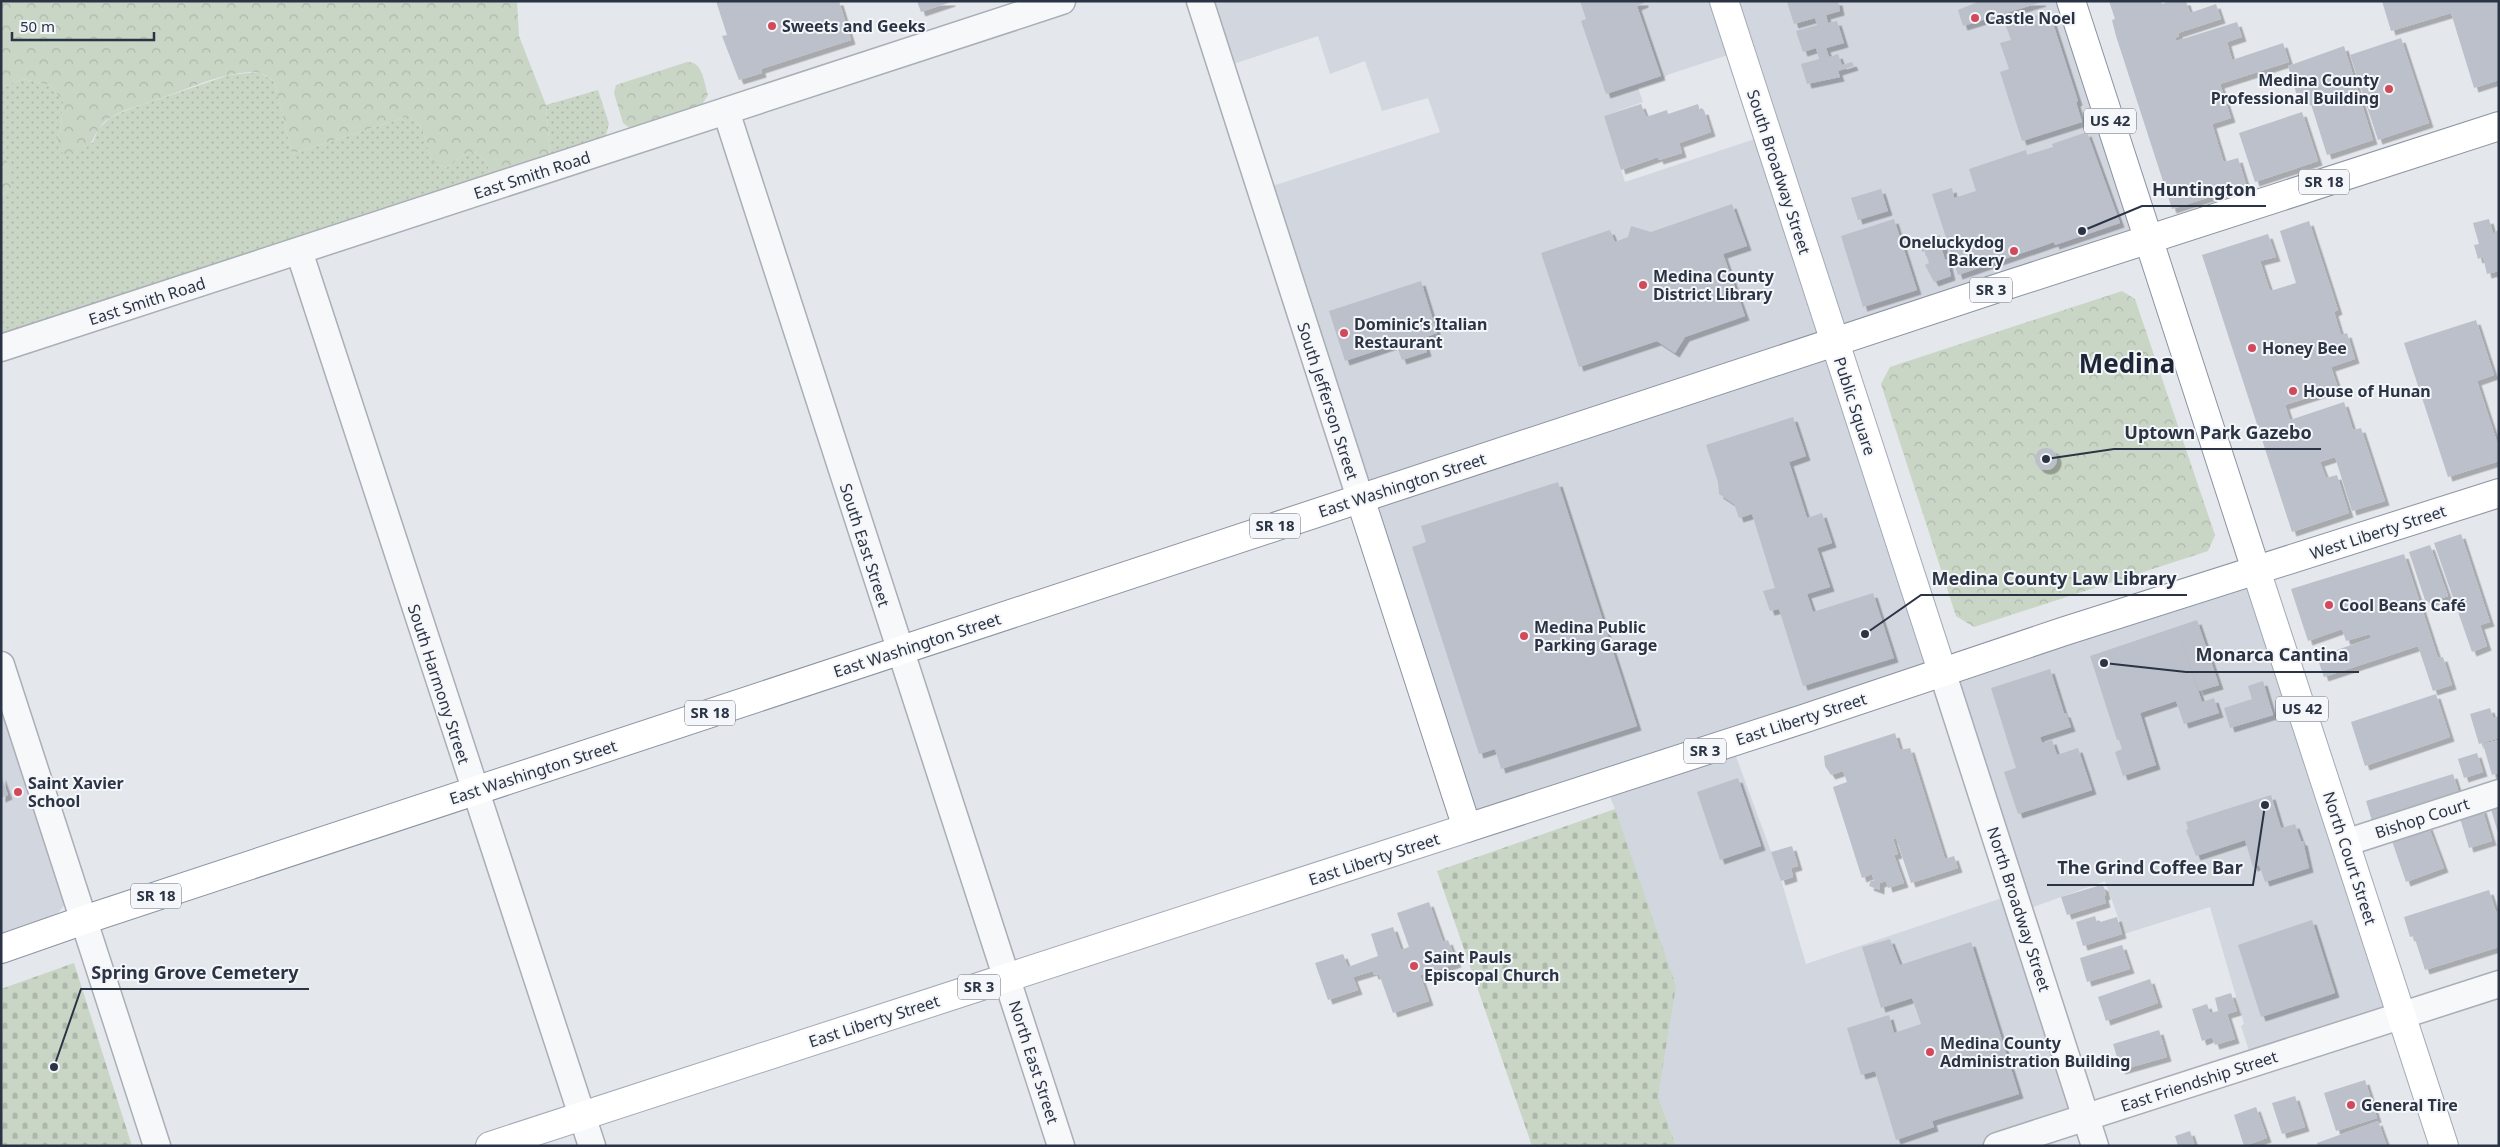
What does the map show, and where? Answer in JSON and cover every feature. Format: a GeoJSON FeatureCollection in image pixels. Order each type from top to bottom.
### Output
{"type":"FeatureCollection","features":[{"type":"Feature","properties":{"kind":"main road","name":"South Broadway Street"},"geometry":{"type":"LineString","coordinates":[[1724,1],[1834,342]]}},
{"type":"Feature","properties":{"kind":"main road","name":"US 42"},"geometry":{"type":"LineString","coordinates":[[2071,1],[2256,570]]}},
{"type":"Feature","properties":{"kind":"main road","name":"SR 18"},"geometry":{"type":"LineString","coordinates":[[2149,240],[2499,126]]}},
{"type":"Feature","properties":{"kind":"main road","name":"Public Square"},"geometry":{"type":"LineString","coordinates":[[1942,671],[1834,342],[2149,240]]}},
{"type":"Feature","properties":{"kind":"main road","name":"East Washington Street"},"geometry":{"type":"LineString","coordinates":[[1,949],[899,650],[1834,342]]}},
{"type":"Feature","properties":{"kind":"main road","name":"West Liberty Street"},"geometry":{"type":"LineString","coordinates":[[2256,570],[2499,493]]}},
{"type":"Feature","properties":{"kind":"main road","name":"South Jefferson Street"},"geometry":{"type":"LineString","coordinates":[[1360,498],[1467,828]]}},
{"type":"Feature","properties":{"kind":"main road","name":"East Liberty Street"},"geometry":{"type":"LineString","coordinates":[[490,1146],[2256,570]]}},
{"type":"Feature","properties":{"kind":"main road","name":"North Court Street"},"geometry":{"type":"LineString","coordinates":[[2256,570],[2444,1146]]}},
{"type":"Feature","properties":{"kind":"street","name":"East Smith Road"},"geometry":{"type":"LineString","coordinates":[[1,348],[1062,1]]}},
{"type":"Feature","properties":{"kind":"street","name":"South Jefferson Street"},"geometry":{"type":"LineString","coordinates":[[1200,1],[1360,498]]}},
{"type":"Feature","properties":{"kind":"street","name":"South East Street"},"geometry":{"type":"LineString","coordinates":[[726,111],[1006,978]]}},
{"type":"Feature","properties":{"kind":"street","name":"South Harmony Street"},"geometry":{"type":"LineString","coordinates":[[299,251],[474,791],[592,1146]]}},
{"type":"Feature","properties":{"kind":"street"},"geometry":{"type":"LineString","coordinates":[[1,665],[157,1146]]}},
{"type":"Feature","properties":{"kind":"street","name":"North Broadway Street"},"geometry":{"type":"LineString","coordinates":[[1942,671],[2095,1146]]}},
{"type":"Feature","properties":{"kind":"street","name":"Bishop Court"},"geometry":{"type":"LineString","coordinates":[[2345,843],[2499,793]]}},
{"type":"Feature","properties":{"kind":"street","name":"North East Street"},"geometry":{"type":"LineString","coordinates":[[1006,978],[1061,1146]]}},
{"type":"Feature","properties":{"kind":"street","name":"East Friendship Street"},"geometry":{"type":"LineString","coordinates":[[1998,1146],[2499,984]]}},
{"type":"Feature","properties":{"kind":"shaded area"},"geometry":{"type":"Polygon","coordinates":[[[1200,1],[2071,1],[2149,240],[1834,342],[1942,671],[2256,570],[2401,1015],[2253,1063],[2241,1026],[2244,1024],[2210,907],[2124,934],[2105,881],[2020,912],[2086,1117],[1997,1146],[1676,1146],[1658,1096],[1615,809],[1605,784],[1467,828],[1260,190],[1440,132],[1428,98],[1382,111],[1365,61],[1330,74],[1318,36],[1221,68],[1200,1]],[[1740,51],[1667,75],[1663,80],[1638,88],[1643,102],[1604,116],[1625,182],[1767,135],[1740,51]],[[1942,672],[1731,743],[1779,873],[1806,964],[2014,894],[1942,672]]]}},
{"type":"Feature","properties":{"kind":"shaded area","name":"Saint Xavier School"},"geometry":{"type":"Polygon","coordinates":[[[1,693],[66,903],[58,913],[1,936],[1,693]]]}},
{"type":"Feature","properties":{"kind":"green space"},"geometry":{"type":"Polygon","coordinates":[[[1,1],[517,1],[519,36],[546,105],[550,156],[491,175],[486,161],[475,152],[464,154],[446,168],[432,162],[422,128],[409,116],[292,154],[274,81],[264,74],[257,72],[245,72],[219,77],[122,112],[103,123],[93,140],[84,149],[76,153],[64,155],[56,144],[61,126],[63,101],[50,85],[23,79],[1,87],[1,1]]]}},
{"type":"Feature","properties":{"kind":"green space"},"geometry":{"type":"Polygon","coordinates":[[[687,62],[696,65],[700,69],[704,79],[708,95],[701,106],[632,130],[623,123],[614,93],[616,85],[687,62]]]}},
{"type":"Feature","properties":{"kind":"green space"},"geometry":{"type":"Polygon","coordinates":[[[259,72],[274,81],[292,154],[409,116],[422,128],[432,162],[446,168],[464,154],[475,152],[486,161],[491,175],[1,337],[1,197],[11,188],[11,166],[1,154],[1,87],[23,79],[50,85],[63,101],[61,126],[56,144],[93,143],[98,129],[111,117],[229,75],[259,72]]]}},
{"type":"Feature","properties":{"kind":"green space"},"geometry":{"type":"Polygon","coordinates":[[[598,90],[609,124],[605,138],[550,156],[546,105],[598,90]]]}},
{"type":"Feature","properties":{"kind":"green space"},"geometry":{"type":"Polygon","coordinates":[[[1,154],[11,166],[11,188],[1,197],[1,154]]]}},
{"type":"Feature","properties":{"kind":"green space"},"geometry":{"type":"Polygon","coordinates":[[[2122,291],[2135,299],[2215,535],[2208,551],[1974,627],[1956,616],[1881,384],[1890,367],[2122,291]]]}},
{"type":"Feature","properties":{"kind":"green space"},"geometry":{"type":"Polygon","coordinates":[[[1615,809],[1676,986],[1658,1096],[1676,1146],[1532,1146],[1437,871],[1615,809]]]}},
{"type":"Feature","properties":{"kind":"green space"},"geometry":{"type":"Polygon","coordinates":[[[74,963],[132,1146],[1,1146],[1,989],[74,963]]]}},
{"type":"Feature","properties":{"kind":"building"},"geometry":{"type":"Polygon","coordinates":[[[716,1],[839,1],[851,40],[761,69],[762,73],[739,80],[722,36],[727,35],[716,1]]]}},
{"type":"Feature","properties":{"kind":"building"},"geometry":{"type":"Polygon","coordinates":[[[917,1],[951,1],[951,2],[921,12],[917,1]]]}},
{"type":"Feature","properties":{"kind":"building"},"geometry":{"type":"Polygon","coordinates":[[[1580,1],[1644,1],[1644,3],[1637,6],[1661,76],[1606,94],[1581,21],[1586,19],[1580,1]]]}},
{"type":"Feature","properties":{"kind":"building"},"geometry":{"type":"Polygon","coordinates":[[[1838,1],[1840,11],[1826,15],[1828,23],[1837,21],[1844,43],[1826,48],[1829,57],[1838,54],[1842,65],[1852,62],[1854,66],[1838,71],[1840,77],[1807,84],[1801,64],[1819,59],[1816,48],[1803,52],[1796,31],[1817,25],[1815,18],[1794,24],[1787,2],[1838,1]]]}},
{"type":"Feature","properties":{"kind":"building","name":"Castle Noel"},"geometry":{"type":"Polygon","coordinates":[[[1980,1],[2042,2],[1963,26],[1958,10],[1980,1]]]}},
{"type":"Feature","properties":{"kind":"building"},"geometry":{"type":"Polygon","coordinates":[[[2109,1],[2161,1],[2162,4],[2170,1],[2186,1],[2190,13],[2216,4],[2221,19],[2178,33],[2179,36],[2175,38],[2176,41],[2237,22],[2242,37],[2227,42],[2232,60],[2283,43],[2289,62],[2220,84],[2231,118],[2212,124],[2232,190],[2172,209],[2116,36],[2112,20],[2115,19],[2109,1]]]}},
{"type":"Feature","properties":{"kind":"building"},"geometry":{"type":"Polygon","coordinates":[[[2382,1],[2499,1],[2499,80],[2474,88],[2451,13],[2391,31],[2382,1]]]}},
{"type":"Feature","properties":{"kind":"building"},"geometry":{"type":"Polygon","coordinates":[[[2049,11],[2078,101],[2076,102],[2082,122],[2022,141],[2000,72],[2009,69],[2000,43],[2011,40],[2006,26],[2049,11]]]}},
{"type":"Feature","properties":{"kind":"building","name":"Medina County Professional Building"},"geometry":{"type":"Polygon","coordinates":[[[2401,38],[2429,123],[2378,140],[2350,55],[2401,38]]]}},
{"type":"Feature","properties":{"kind":"building"},"geometry":{"type":"Polygon","coordinates":[[[2344,46],[2373,140],[2327,155],[2310,101],[2298,99],[2288,66],[2344,46]]]}},
{"type":"Feature","properties":{"kind":"building"},"geometry":{"type":"Polygon","coordinates":[[[1641,104],[1646,117],[1667,110],[1668,114],[1698,104],[1700,111],[1704,110],[1711,132],[1679,143],[1682,153],[1659,160],[1658,157],[1621,170],[1604,116],[1641,104]]]}},
{"type":"Feature","properties":{"kind":"building"},"geometry":{"type":"Polygon","coordinates":[[[2302,112],[2318,161],[2255,182],[2239,133],[2302,112]]]}},
{"type":"Feature","properties":{"kind":"building"},"geometry":{"type":"Polygon","coordinates":[[[2087,132],[2120,223],[2055,245],[2054,242],[1958,275],[1932,194],[1952,188],[1954,198],[1976,191],[1969,169],[2026,150],[2027,155],[2053,147],[2052,144],[2087,132]]]}},
{"type":"Feature","properties":{"kind":"building"},"geometry":{"type":"Polygon","coordinates":[[[2238,158],[2246,184],[2232,188],[2224,162],[2238,158]]]}},
{"type":"Feature","properties":{"kind":"building"},"geometry":{"type":"Polygon","coordinates":[[[1881,189],[1888,211],[1858,220],[1851,198],[1881,189]]]}},
{"type":"Feature","properties":{"kind":"building","name":"Medina County District Library"},"geometry":{"type":"Polygon","coordinates":[[[1732,204],[1747,246],[1723,254],[1745,316],[1685,337],[1675,353],[1657,341],[1579,367],[1541,253],[1610,230],[1615,242],[1628,237],[1631,226],[1651,232],[1732,204]]]}},
{"type":"Feature","properties":{"kind":"building"},"geometry":{"type":"Polygon","coordinates":[[[1894,219],[1917,290],[1863,307],[1841,236],[1894,219]]]}},
{"type":"Feature","properties":{"kind":"building"},"geometry":{"type":"Polygon","coordinates":[[[2489,219],[2493,234],[2499,229],[2499,271],[2487,274],[2483,257],[2478,259],[2474,245],[2479,244],[2473,223],[2489,219]]]}},
{"type":"Feature","properties":{"kind":"building"},"geometry":{"type":"Polygon","coordinates":[[[2309,221],[2338,310],[2334,312],[2341,335],[2347,333],[2355,359],[2331,367],[2338,388],[2285,405],[2290,420],[2344,402],[2353,430],[2361,428],[2385,501],[2352,511],[2335,457],[2320,462],[2326,478],[2337,475],[2349,513],[2292,532],[2202,255],[2268,234],[2276,257],[2260,261],[2270,291],[2296,283],[2280,231],[2309,221]]]}},
{"type":"Feature","properties":{"kind":"building"},"geometry":{"type":"Polygon","coordinates":[[[1940,235],[1944,249],[1942,250],[1945,260],[1947,259],[1951,276],[1934,282],[1925,265],[1929,263],[1925,251],[1922,252],[1920,245],[1940,235]]]}},
{"type":"Feature","properties":{"kind":"building"},"geometry":{"type":"Polygon","coordinates":[[[1421,281],[1437,333],[1423,338],[1427,352],[1402,360],[1396,344],[1345,361],[1329,311],[1421,281]]]}},
{"type":"Feature","properties":{"kind":"building"},"geometry":{"type":"Polygon","coordinates":[[[2476,320],[2494,375],[2477,381],[2499,448],[2499,461],[2448,477],[2404,343],[2476,320]]]}},
{"type":"Feature","properties":{"kind":"building"},"geometry":{"type":"Polygon","coordinates":[[[1793,417],[1806,456],[1789,462],[1807,518],[1822,513],[1832,543],[1817,548],[1830,587],[1807,594],[1813,612],[1873,593],[1894,658],[1803,686],[1779,609],[1770,611],[1763,591],[1775,588],[1752,514],[1739,518],[1734,504],[1719,494],[1718,482],[1706,445],[1793,417]]]}},
{"type":"Feature","properties":{"kind":"building"},"geometry":{"type":"Polygon","coordinates":[[[2046,448],[2054,451],[2057,459],[2054,467],[2046,470],[2038,467],[2035,459],[2038,451],[2046,448]]]}},
{"type":"Feature","properties":{"kind":"building","name":"Medina Public Parking Garage"},"geometry":{"type":"Polygon","coordinates":[[[1558,482],[1637,726],[1501,769],[1495,749],[1479,754],[1412,547],[1426,542],[1421,526],[1558,482]]]}},
{"type":"Feature","properties":{"kind":"building"},"geometry":{"type":"Polygon","coordinates":[[[2461,534],[2490,622],[2480,625],[2487,646],[2472,652],[2434,543],[2461,534]]]}},
{"type":"Feature","properties":{"kind":"building"},"geometry":{"type":"Polygon","coordinates":[[[2430,545],[2448,596],[2426,603],[2409,552],[2430,545]]]}},
{"type":"Feature","properties":{"kind":"building"},"geometry":{"type":"Polygon","coordinates":[[[2404,554],[2438,658],[2443,657],[2452,685],[2433,691],[2418,646],[2324,677],[2317,657],[2371,638],[2370,634],[2346,641],[2342,629],[2308,641],[2291,589],[2404,554]]]}},
{"type":"Feature","properties":{"kind":"building"},"geometry":{"type":"Polygon","coordinates":[[[2197,620],[2219,685],[2199,691],[2178,629],[2202,702],[2214,698],[2219,713],[2184,724],[2176,701],[2140,713],[2156,765],[2123,776],[2115,752],[2122,749],[2119,740],[2117,740],[2090,656],[2197,620]]]}},
{"type":"Feature","properties":{"kind":"building"},"geometry":{"type":"Polygon","coordinates":[[[2050,669],[2064,713],[2066,713],[2071,727],[2040,737],[2042,743],[2052,740],[2057,755],[2078,748],[2092,790],[2018,814],[2004,772],[2016,768],[1991,688],[2050,669]]]}},
{"type":"Feature","properties":{"kind":"building"},"geometry":{"type":"Polygon","coordinates":[[[2263,681],[2273,715],[2230,728],[2224,708],[2252,699],[2248,686],[2263,681]]]}},
{"type":"Feature","properties":{"kind":"building"},"geometry":{"type":"Polygon","coordinates":[[[2436,694],[2450,737],[2365,766],[2351,722],[2436,694]]]}},
{"type":"Feature","properties":{"kind":"building"},"geometry":{"type":"Polygon","coordinates":[[[2490,708],[2493,718],[2499,716],[2499,738],[2479,744],[2470,714],[2490,708]]]}},
{"type":"Feature","properties":{"kind":"building"},"geometry":{"type":"Polygon","coordinates":[[[1895,733],[1900,750],[1910,748],[1945,859],[1954,856],[1958,868],[1911,883],[1896,838],[1893,839],[1898,854],[1894,855],[1904,883],[1888,888],[1886,881],[1880,883],[1880,890],[1869,886],[1871,880],[1874,881],[1872,874],[1862,878],[1833,787],[1847,782],[1843,771],[1831,775],[1825,766],[1824,756],[1895,733]]]}},
{"type":"Feature","properties":{"kind":"building"},"geometry":{"type":"Polygon","coordinates":[[[2499,740],[2499,773],[2492,775],[2483,744],[2499,740]]]}},
{"type":"Feature","properties":{"kind":"building"},"geometry":{"type":"Polygon","coordinates":[[[2477,753],[2483,772],[2464,778],[2458,759],[2477,753]]]}},
{"type":"Feature","properties":{"kind":"building"},"geometry":{"type":"Polygon","coordinates":[[[2453,774],[2459,793],[2372,821],[2366,801],[2453,774]]]}},
{"type":"Feature","properties":{"kind":"building"},"geometry":{"type":"Polygon","coordinates":[[[1,775],[8,795],[1,798],[1,775]]]}},
{"type":"Feature","properties":{"kind":"building"},"geometry":{"type":"Polygon","coordinates":[[[1738,778],[1761,846],[1720,860],[1697,792],[1738,778]]]}},
{"type":"Feature","properties":{"kind":"building"},"geometry":{"type":"Polygon","coordinates":[[[2271,795],[2281,828],[2295,824],[2301,841],[2303,841],[2309,868],[2265,882],[2259,865],[2253,867],[2245,840],[2196,856],[2186,830],[2188,829],[2186,822],[2271,795]]]}},
{"type":"Feature","properties":{"kind":"building"},"geometry":{"type":"Polygon","coordinates":[[[2499,803],[2499,832],[2498,833],[2490,806],[2499,803]]]}},
{"type":"Feature","properties":{"kind":"building"},"geometry":{"type":"Polygon","coordinates":[[[2482,808],[2492,841],[2469,848],[2459,815],[2482,808]]]}},
{"type":"Feature","properties":{"kind":"building"},"geometry":{"type":"Polygon","coordinates":[[[2428,825],[2444,868],[2406,882],[2391,838],[2428,825]]]}},
{"type":"Feature","properties":{"kind":"building"},"geometry":{"type":"Polygon","coordinates":[[[1792,846],[1798,866],[1791,868],[1793,877],[1781,881],[1771,852],[1792,846]]]}},
{"type":"Feature","properties":{"kind":"building"},"geometry":{"type":"Polygon","coordinates":[[[2101,885],[2104,887],[2106,903],[2067,915],[2061,897],[2101,885]]]}},
{"type":"Feature","properties":{"kind":"building"},"geometry":{"type":"Polygon","coordinates":[[[2489,890],[2496,912],[2499,911],[2499,947],[2425,970],[2414,936],[2410,937],[2404,917],[2489,890]]]}},
{"type":"Feature","properties":{"kind":"building"},"geometry":{"type":"Polygon","coordinates":[[[1429,902],[1443,942],[1448,940],[1457,963],[1420,975],[1429,1001],[1393,1013],[1379,974],[1374,975],[1373,971],[1353,977],[1358,990],[1328,1000],[1315,963],[1343,954],[1348,967],[1378,956],[1371,934],[1393,927],[1401,950],[1409,947],[1397,913],[1429,902]]]}},
{"type":"Feature","properties":{"kind":"building"},"geometry":{"type":"Polygon","coordinates":[[[2095,916],[2097,923],[2117,917],[2122,934],[2083,946],[2076,922],[2095,916]]]}},
{"type":"Feature","properties":{"kind":"building"},"geometry":{"type":"Polygon","coordinates":[[[2312,920],[2335,993],[2261,1017],[2238,945],[2312,920]]]}},
{"type":"Feature","properties":{"kind":"building","name":"Medina County Administration Building"},"geometry":{"type":"Polygon","coordinates":[[[1890,939],[1900,965],[1971,942],[2019,1094],[1932,1121],[1934,1127],[1896,1140],[1875,1071],[1861,1075],[1847,1028],[1889,1015],[1894,1033],[1921,1024],[1912,998],[1881,1008],[1862,947],[1890,939]]]}},
{"type":"Feature","properties":{"kind":"building"},"geometry":{"type":"Polygon","coordinates":[[[2122,945],[2130,969],[2087,982],[2080,958],[2122,945]]]}},
{"type":"Feature","properties":{"kind":"building"},"geometry":{"type":"Polygon","coordinates":[[[2150,979],[2158,1003],[2106,1021],[2098,997],[2150,979]]]}},
{"type":"Feature","properties":{"kind":"building"},"geometry":{"type":"Polygon","coordinates":[[[2231,993],[2237,1011],[2227,1014],[2235,1039],[2215,1045],[2212,1037],[2202,1041],[2192,1009],[2207,1004],[2210,1013],[2218,1011],[2215,998],[2231,993]]]}},
{"type":"Feature","properties":{"kind":"building"},"geometry":{"type":"Polygon","coordinates":[[[2159,1030],[2167,1057],[2121,1070],[2113,1044],[2159,1030]]]}},
{"type":"Feature","properties":{"kind":"building","name":"General Tire"},"geometry":{"type":"Polygon","coordinates":[[[2365,1080],[2377,1118],[2336,1131],[2324,1093],[2365,1080]]]}},
{"type":"Feature","properties":{"kind":"building"},"geometry":{"type":"Polygon","coordinates":[[[2295,1096],[2305,1127],[2282,1134],[2272,1103],[2295,1096]]]}},
{"type":"Feature","properties":{"kind":"building"},"geometry":{"type":"Polygon","coordinates":[[[2256,1107],[2267,1138],[2244,1146],[2234,1115],[2256,1107]]]}},
{"type":"Feature","properties":{"kind":"building"},"geometry":{"type":"Polygon","coordinates":[[[2378,1121],[2387,1146],[2318,1146],[2317,1143],[2378,1121]]]}},
{"type":"Feature","properties":{"kind":"building"},"geometry":{"type":"Polygon","coordinates":[[[2190,1131],[2195,1146],[2178,1146],[2175,1136],[2190,1131]]]}},
{"type":"Feature","properties":{"kind":"place","name":"Castle Noel"},"geometry":{"type":"Point","coordinates":[1975,18]}},
{"type":"Feature","properties":{"kind":"place","name":"Sweets and Geeks"},"geometry":{"type":"Point","coordinates":[772,26]}},
{"type":"Feature","properties":{"kind":"place","name":"Medina County Professional Building"},"geometry":{"type":"Point","coordinates":[2389,89]}},
{"type":"Feature","properties":{"kind":"place","name":"Huntington"},"geometry":{"type":"Point","coordinates":[2082,231]}},
{"type":"Feature","properties":{"kind":"place","name":"Oneluckydog Bakery"},"geometry":{"type":"Point","coordinates":[2014,251]}},
{"type":"Feature","properties":{"kind":"place","name":"Medina County District Library"},"geometry":{"type":"Point","coordinates":[1643,285]}},
{"type":"Feature","properties":{"kind":"place","name":"Dominic’s Italian Restaurant"},"geometry":{"type":"Point","coordinates":[1344,333]}},
{"type":"Feature","properties":{"kind":"place","name":"Honey Bee"},"geometry":{"type":"Point","coordinates":[2252,348]}},
{"type":"Feature","properties":{"kind":"place","name":"House of Hunan"},"geometry":{"type":"Point","coordinates":[2293,391]}},
{"type":"Feature","properties":{"kind":"place","name":"Uptown Park Gazebo"},"geometry":{"type":"Point","coordinates":[2046,459]}},
{"type":"Feature","properties":{"kind":"place","name":"Cool Beans Café"},"geometry":{"type":"Point","coordinates":[2329,605]}},
{"type":"Feature","properties":{"kind":"place","name":"Medina County Law Library"},"geometry":{"type":"Point","coordinates":[1865,634]}},
{"type":"Feature","properties":{"kind":"place","name":"Medina Public Parking Garage"},"geometry":{"type":"Point","coordinates":[1524,636]}},
{"type":"Feature","properties":{"kind":"place","name":"Monarca Cantina"},"geometry":{"type":"Point","coordinates":[2104,663]}},
{"type":"Feature","properties":{"kind":"place","name":"Saint Xavier School"},"geometry":{"type":"Point","coordinates":[18,792]}},
{"type":"Feature","properties":{"kind":"place","name":"The Grind Coffee Bar"},"geometry":{"type":"Point","coordinates":[2265,805]}},
{"type":"Feature","properties":{"kind":"place","name":"Saint Pauls Episcopal Church"},"geometry":{"type":"Point","coordinates":[1414,966]}},
{"type":"Feature","properties":{"kind":"place","name":"Medina County Administration Building"},"geometry":{"type":"Point","coordinates":[1930,1052]}},
{"type":"Feature","properties":{"kind":"place","name":"Spring Grove Cemetery"},"geometry":{"type":"Point","coordinates":[54,1067]}},
{"type":"Feature","properties":{"kind":"place","name":"General Tire"},"geometry":{"type":"Point","coordinates":[2351,1105]}},
{"type":"Feature","properties":{"kind":"district","name":"Medina"},"geometry":{"type":"Point","coordinates":[2127,364]}}]}
